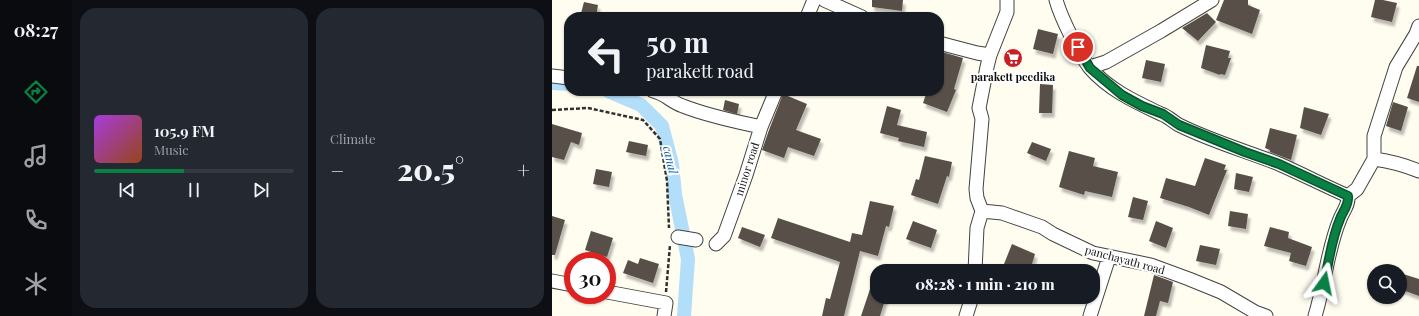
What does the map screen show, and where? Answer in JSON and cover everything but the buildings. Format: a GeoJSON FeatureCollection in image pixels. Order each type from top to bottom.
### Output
{"type":"FeatureCollection","features":[{"type":"Feature","properties":{"kind":"street"},"geometry":{"type":"LineString","coordinates":[[809,12],[814,0]]}},
{"type":"Feature","properties":{"kind":"street"},"geometry":{"type":"LineString","coordinates":[[824,0],[851,12]]}},
{"type":"Feature","properties":{"kind":"street"},"geometry":{"type":"LineString","coordinates":[[975,264],[977,228],[982,211],[977,198],[976,189],[982,119],[979,108],[990,55],[1007,12],[1007,0]]}},
{"type":"Feature","properties":{"kind":"street"},"geometry":{"type":"LineString","coordinates":[[1056,0],[1058,9],[1090,68],[1122,95],[1142,106],[1163,114],[1179,125],[1279,164],[1348,196]]}},
{"type":"Feature","properties":{"kind":"street"},"geometry":{"type":"LineString","coordinates":[[1090,68],[1106,62],[1134,47],[1212,0]]}},
{"type":"Feature","properties":{"kind":"street"},"geometry":{"type":"LineString","coordinates":[[1348,196],[1357,189],[1374,159],[1374,136],[1396,67],[1419,26]]}},
{"type":"Feature","properties":{"kind":"street"},"geometry":{"type":"LineString","coordinates":[[944,44],[990,55]]}},
{"type":"Feature","properties":{"kind":"street"},"geometry":{"type":"LineString","coordinates":[[552,76],[564,77]]}},
{"type":"Feature","properties":{"kind":"street"},"geometry":{"type":"LineString","coordinates":[[666,96],[680,105],[707,115],[761,127]]}},
{"type":"Feature","properties":{"kind":"street","name":"minor road"},"geometry":{"type":"LineString","coordinates":[[716,244],[724,236],[746,175],[761,127],[774,96]]}},
{"type":"Feature","properties":{"kind":"street"},"geometry":{"type":"LineString","coordinates":[[1374,159],[1393,162],[1419,172]]}},
{"type":"Feature","properties":{"kind":"street"},"geometry":{"type":"LineString","coordinates":[[1316,316],[1329,256],[1340,219],[1348,202],[1348,196]]}},
{"type":"Feature","properties":{"kind":"street","name":"panchayath road"},"geometry":{"type":"LineString","coordinates":[[982,211],[1002,213],[1021,219],[1042,227],[1053,234],[1093,253],[1132,260],[1189,279],[1221,292],[1250,310],[1266,316]]}},
{"type":"Feature","properties":{"kind":"street"},"geometry":{"type":"LineString","coordinates":[[671,239],[696,240]]}},
{"type":"Feature","properties":{"kind":"street"},"geometry":{"type":"LineString","coordinates":[[1090,316],[1109,257]]}},
{"type":"Feature","properties":{"kind":"street"},"geometry":{"type":"LineString","coordinates":[[552,281],[564,283]]}},
{"type":"Feature","properties":{"kind":"street"},"geometry":{"type":"LineString","coordinates":[[616,295],[665,310]]}},
{"type":"Feature","properties":{"kind":"street"},"geometry":{"type":"LineString","coordinates":[[966,316],[970,304]]}},
{"type":"Feature","properties":{"kind":"path"},"geometry":{"type":"LineString","coordinates":[[552,110],[588,108],[643,120],[660,139],[667,181],[671,239],[665,310]]}},
{"type":"Feature","properties":{"kind":"waterway","name":"canal"},"geometry":{"type":"LineString","coordinates":[[552,83],[564,84]]}},
{"type":"Feature","properties":{"kind":"waterway","name":"canal"},"geometry":{"type":"LineString","coordinates":[[620,96],[641,105],[662,126],[672,164],[675,194],[688,259],[684,316]]}},
{"type":"Feature","properties":{"kind":"place","name":"parakett peedika"},"geometry":{"type":"Point","coordinates":[1013,58]}},
{"type":"Feature","properties":{"kind":"route"},"geometry":{"type":"LineString","coordinates":[[1078,47],[1090,68],[1122,95],[1142,106],[1163,114],[1179,125],[1279,164],[1348,196],[1348,202],[1340,219],[1329,256],[1324,283]]}}]}
